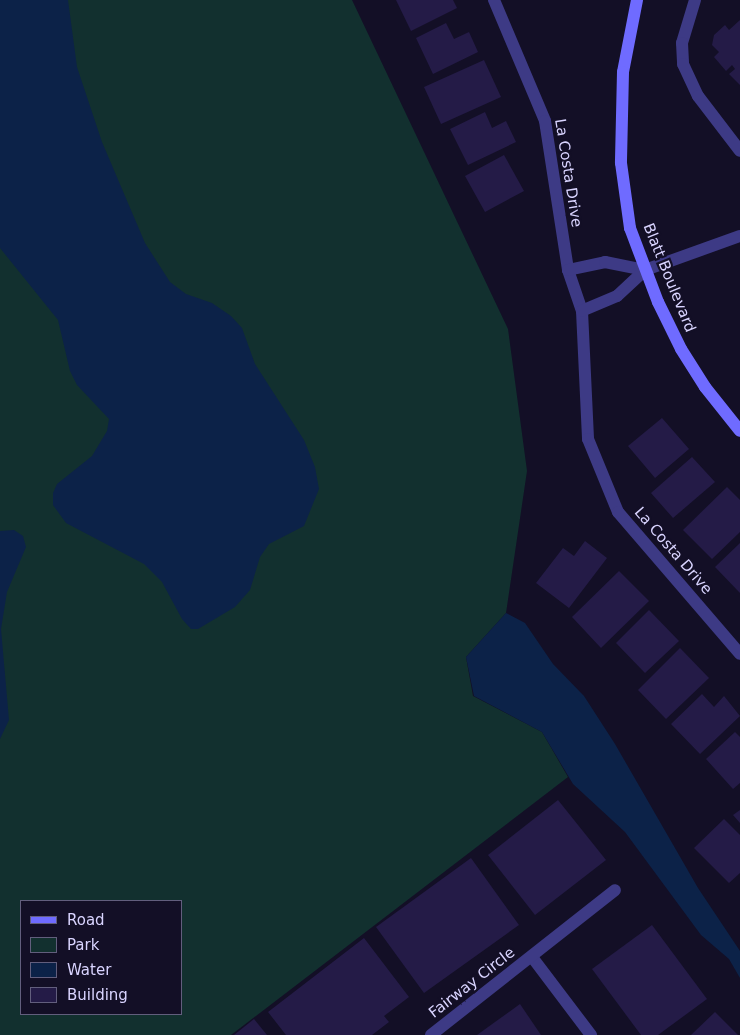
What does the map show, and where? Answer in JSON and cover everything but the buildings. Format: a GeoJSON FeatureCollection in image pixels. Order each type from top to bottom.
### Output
{"type":"FeatureCollection","features":[{"type":"Feature","properties":{"kind":"street","name":"La Costa Drive"},"geometry":{"type":"LineString","coordinates":[[494,0],[545,121],[568,270],[582,311],[588,439],[618,512],[740,654]]}},
{"type":"Feature","properties":{"kind":"street","name":"Blatt Boulevard"},"geometry":{"type":"LineString","coordinates":[[637,0],[623,72],[621,163],[630,228],[645,270],[681,349],[705,387],[740,431]]}},
{"type":"Feature","properties":{"kind":"street"},"geometry":{"type":"LineString","coordinates":[[695,0],[682,44],[683,64],[698,96],[740,151]]}},
{"type":"Feature","properties":{"kind":"street"},"geometry":{"type":"LineString","coordinates":[[582,311],[617,296],[645,270],[740,236]]}},
{"type":"Feature","properties":{"kind":"street"},"geometry":{"type":"LineString","coordinates":[[568,270],[605,262],[645,270]]}},
{"type":"Feature","properties":{"kind":"street","name":"Fairway Circle"},"geometry":{"type":"LineString","coordinates":[[431,1035],[615,890]]}},
{"type":"Feature","properties":{"kind":"street","name":"Fairway Circle"},"geometry":{"type":"LineString","coordinates":[[532,957],[591,1035]]}},
{"type":"Feature","properties":{"kind":"green space"},"geometry":{"type":"Polygon","coordinates":[[[0,0],[352,0],[508,329],[527,471],[506,613],[466,657],[473,696],[542,732],[568,777],[231,1035],[0,1035],[0,0]]]}},
{"type":"Feature","properties":{"kind":"water"},"geometry":{"type":"Polygon","coordinates":[[[0,0],[68,0],[77,67],[102,142],[145,243],[170,282],[186,294],[212,303],[231,316],[242,328],[255,364],[304,440],[315,467],[319,489],[304,526],[269,544],[260,557],[250,590],[235,607],[198,629],[191,629],[182,619],[162,582],[144,564],[66,523],[53,505],[53,493],[57,484],[92,456],[107,431],[109,419],[77,385],[70,371],[58,320],[0,248],[0,0]]]}},
{"type":"Feature","properties":{"kind":"water"},"geometry":{"type":"Polygon","coordinates":[[[14,530],[23,536],[26,547],[7,592],[1,629],[9,720],[0,739],[0,531],[14,530]]]}},
{"type":"Feature","properties":{"kind":"water"},"geometry":{"type":"Polygon","coordinates":[[[506,613],[525,623],[553,664],[584,696],[615,744],[698,888],[740,951],[740,978],[729,959],[701,935],[625,832],[573,784],[542,732],[474,696],[466,657],[506,613]]]}}]}
